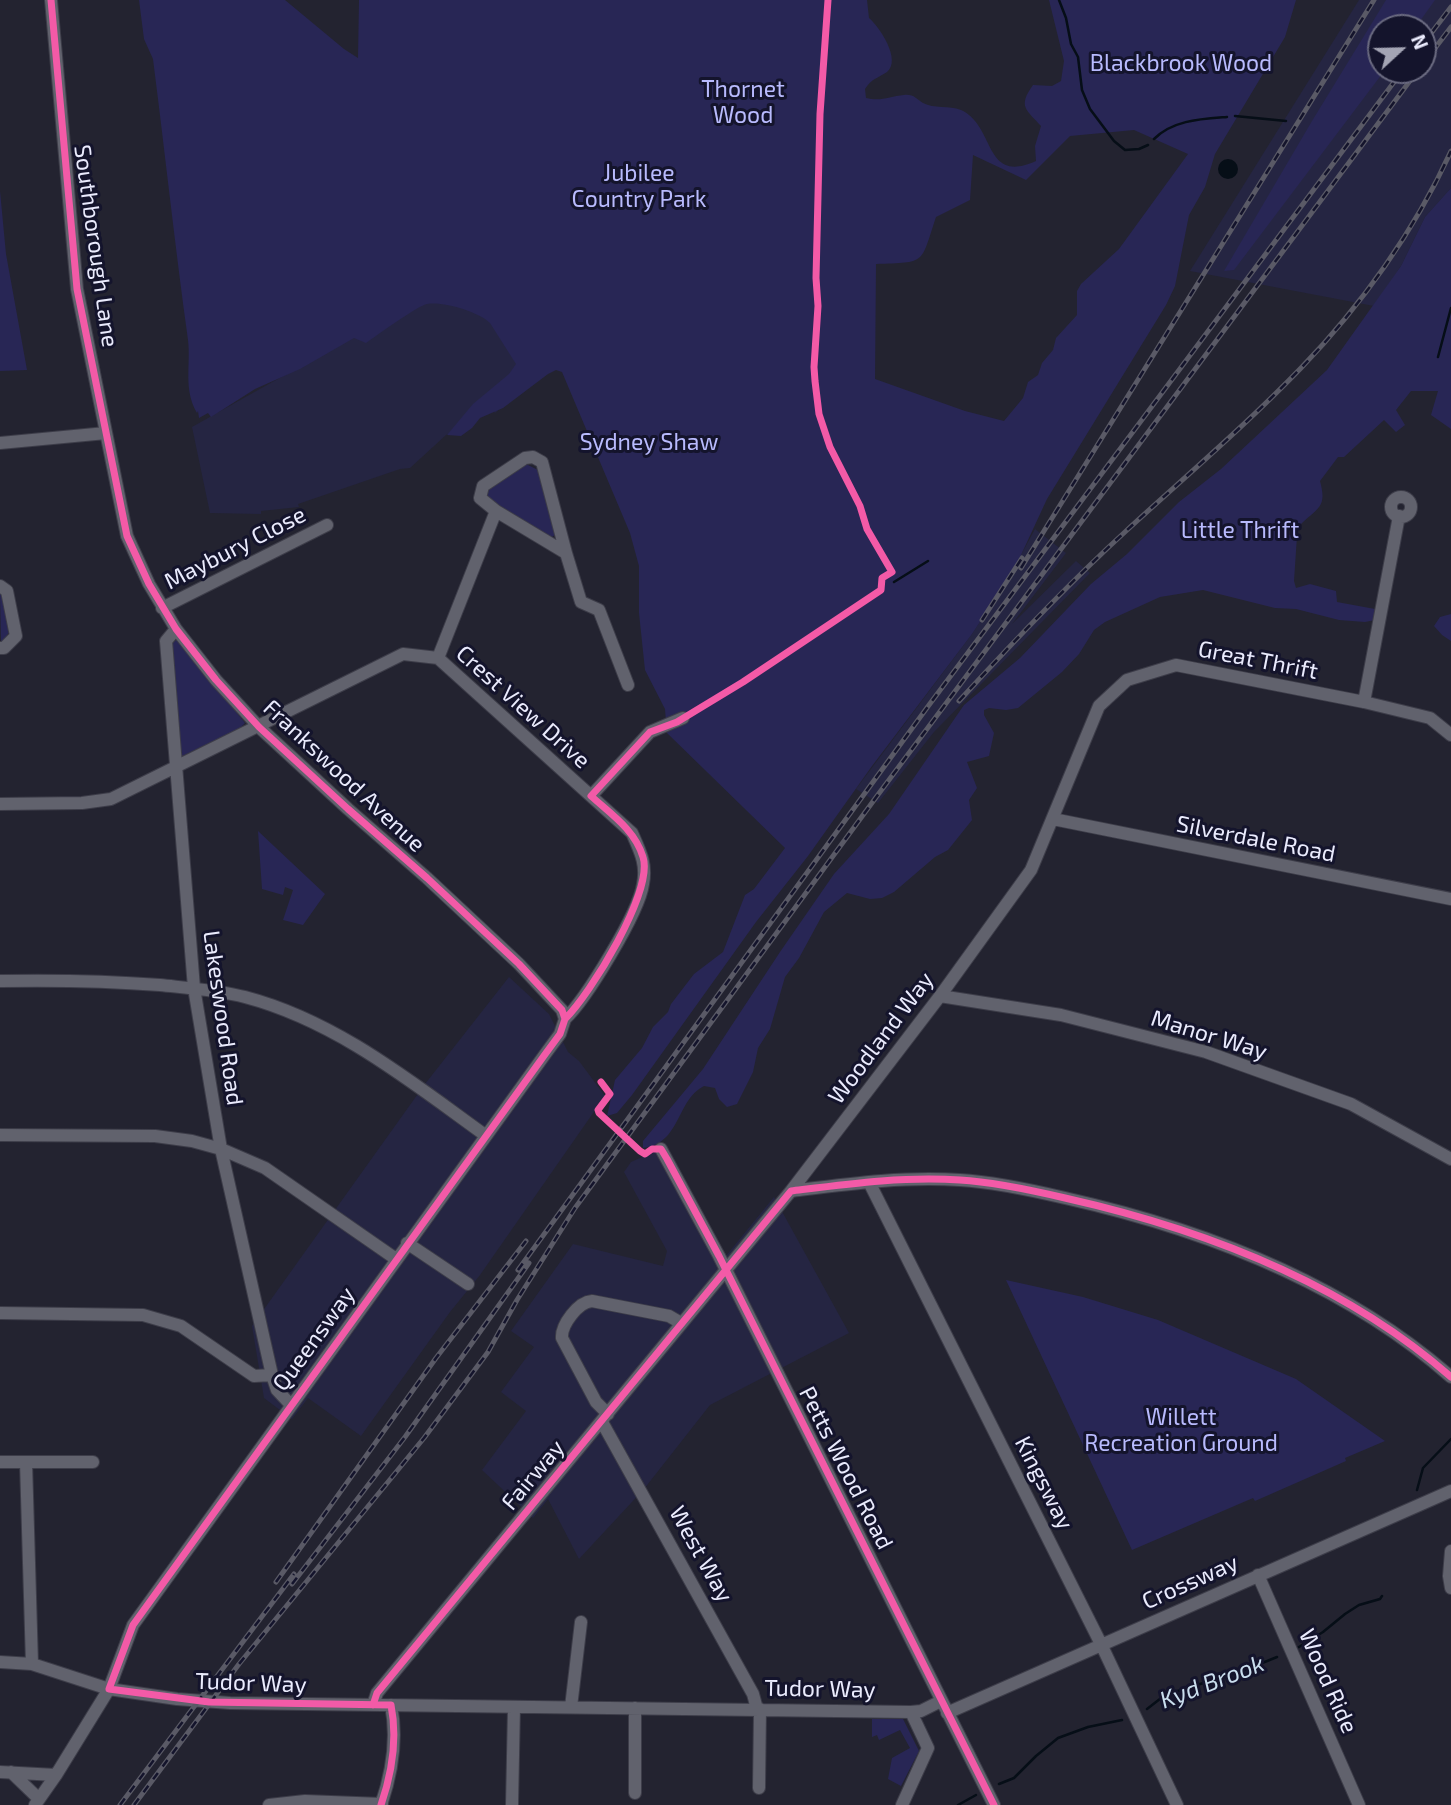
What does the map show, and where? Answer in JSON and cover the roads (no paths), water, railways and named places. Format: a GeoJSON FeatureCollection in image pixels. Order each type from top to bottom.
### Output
{"type":"FeatureCollection","features":[{"type":"Feature","properties":{"kind":"street","name":"Southborough Lane"},"geometry":{"type":"LineString","coordinates":[[51,0],[77,289],[127,536]]}},
{"type":"Feature","properties":{"kind":"street"},"geometry":{"type":"LineString","coordinates":[[0,443],[106,433]]}},
{"type":"Feature","properties":{"kind":"street"},"geometry":{"type":"LineString","coordinates":[[566,553],[496,511],[480,498],[483,486],[525,458],[533,457],[542,462],[581,602],[599,610],[628,685]]}},
{"type":"Feature","properties":{"kind":"street"},"geometry":{"type":"LineString","coordinates":[[438,658],[496,511]]}},
{"type":"Feature","properties":{"kind":"street"},"geometry":{"type":"LineString","coordinates":[[1364,702],[1399,516]]}},
{"type":"Feature","properties":{"kind":"street","name":"Maybury Close"},"geometry":{"type":"LineString","coordinates":[[162,608],[327,525]]}},
{"type":"Feature","properties":{"kind":"street","name":"Frankswood Avenue"},"geometry":{"type":"LineString","coordinates":[[127,536],[162,608],[216,680],[259,727],[519,964],[562,1010],[565,1019]]}},
{"type":"Feature","properties":{"kind":"street"},"geometry":{"type":"LineString","coordinates":[[0,586],[7,591],[16,636],[4,648],[0,648]]}},
{"type":"Feature","properties":{"kind":"street","name":"Lakeswood Road"},"geometry":{"type":"LineString","coordinates":[[176,629],[166,641],[194,988],[221,1149],[272,1374],[277,1390],[291,1405]]}},
{"type":"Feature","properties":{"kind":"street","name":"Crest View Drive"},"geometry":{"type":"LineString","coordinates":[[0,804],[82,803],[111,799],[403,654],[438,658],[632,833],[644,859],[643,886],[628,922],[593,984],[565,1019]]}},
{"type":"Feature","properties":{"kind":"street","name":"Great Thrift"},"geometry":{"type":"LineString","coordinates":[[1053,819],[1099,706],[1127,680],[1176,665],[1364,702],[1430,718],[1451,735]]}},
{"type":"Feature","properties":{"kind":"street"},"geometry":{"type":"LineString","coordinates":[[591,796],[650,732],[683,718]]}},
{"type":"Feature","properties":{"kind":"street","name":"Silverdale Road"},"geometry":{"type":"LineString","coordinates":[[1053,819],[1451,900]]}},
{"type":"Feature","properties":{"kind":"street","name":"Woodland Way"},"geometry":{"type":"LineString","coordinates":[[726,1271],[791,1191],[940,996],[1031,870],[1053,819]]}},
{"type":"Feature","properties":{"kind":"street"},"geometry":{"type":"LineString","coordinates":[[0,981],[98,980],[194,988],[245,997],[327,1029],[376,1058],[485,1135]]}},
{"type":"Feature","properties":{"kind":"street","name":"Manor Way"},"geometry":{"type":"LineString","coordinates":[[940,996],[1061,1015],[1206,1052],[1351,1104],[1451,1159]]}},
{"type":"Feature","properties":{"kind":"street","name":"Queensway"},"geometry":{"type":"LineString","coordinates":[[37,1802],[109,1689],[133,1625],[560,1034],[565,1019]]}},
{"type":"Feature","properties":{"kind":"street"},"geometry":{"type":"LineString","coordinates":[[0,1135],[155,1136],[192,1141],[221,1149],[265,1168],[396,1259]]}},
{"type":"Feature","properties":{"kind":"street","name":"Petts Wood Road"},"geometry":{"type":"LineString","coordinates":[[661,1149],[726,1271],[994,1805]]}},
{"type":"Feature","properties":{"kind":"street"},"geometry":{"type":"LineString","coordinates":[[791,1191],[869,1182],[961,1180],[1102,1206],[1161,1224],[1277,1267],[1324,1290],[1381,1324],[1451,1377]]}},
{"type":"Feature","properties":{"kind":"street","name":"Kingsway"},"geometry":{"type":"LineString","coordinates":[[869,1182],[1101,1644],[1177,1805]]}},
{"type":"Feature","properties":{"kind":"street"},"geometry":{"type":"LineString","coordinates":[[407,1243],[468,1284]]}},
{"type":"Feature","properties":{"kind":"street","name":"Fairway"},"geometry":{"type":"LineString","coordinates":[[373,1705],[377,1693],[726,1271]]}},
{"type":"Feature","properties":{"kind":"street","name":"West Way"},"geometry":{"type":"LineString","coordinates":[[681,1323],[669,1317],[592,1301],[581,1305],[562,1329],[562,1338],[753,1694],[758,1709]]}},
{"type":"Feature","properties":{"kind":"street"},"geometry":{"type":"LineString","coordinates":[[0,1313],[143,1315],[181,1326],[254,1376],[272,1374]]}},
{"type":"Feature","properties":{"kind":"street"},"geometry":{"type":"LineString","coordinates":[[0,1462],[93,1462]]}},
{"type":"Feature","properties":{"kind":"street"},"geometry":{"type":"LineString","coordinates":[[26,1462],[32,1664]]}},
{"type":"Feature","properties":{"kind":"street","name":"Crossway"},"geometry":{"type":"LineString","coordinates":[[944,1707],[1101,1644],[1451,1491]]}},
{"type":"Feature","properties":{"kind":"street"},"geometry":{"type":"LineString","coordinates":[[1451,1551],[1451,1588]]}},
{"type":"Feature","properties":{"kind":"street","name":"Wood Ride"},"geometry":{"type":"LineString","coordinates":[[1258,1575],[1359,1805]]}},
{"type":"Feature","properties":{"kind":"street"},"geometry":{"type":"LineString","coordinates":[[571,1707],[582,1622]]}},
{"type":"Feature","properties":{"kind":"street","name":"Tudor Way"},"geometry":{"type":"LineString","coordinates":[[0,1662],[32,1664],[109,1689],[209,1702],[911,1712],[944,1707]]}},
{"type":"Feature","properties":{"kind":"street"},"geometry":{"type":"LineString","coordinates":[[269,1805],[305,1801],[381,1804],[393,1760],[394,1719],[391,1705]]}},
{"type":"Feature","properties":{"kind":"street"},"geometry":{"type":"LineString","coordinates":[[512,1805],[514,1707]]}},
{"type":"Feature","properties":{"kind":"street"},"geometry":{"type":"LineString","coordinates":[[635,1708],[635,1793]]}},
{"type":"Feature","properties":{"kind":"street"},"geometry":{"type":"LineString","coordinates":[[758,1709],[759,1788]]}},
{"type":"Feature","properties":{"kind":"street"},"geometry":{"type":"LineString","coordinates":[[902,1805],[928,1754],[928,1748],[911,1712]]}},
{"type":"Feature","properties":{"kind":"street"},"geometry":{"type":"LineString","coordinates":[[5,1772],[56,1775]]}},
{"type":"Feature","properties":{"kind":"street"},"geometry":{"type":"LineString","coordinates":[[5,1772],[37,1802]]}},
{"type":"Feature","properties":{"kind":"waterway"},"geometry":{"type":"LineString","coordinates":[[1059,0],[1071,44],[1078,57],[1082,90],[1090,109],[1114,141],[1125,150],[1148,145]]}},
{"type":"Feature","properties":{"kind":"waterway"},"geometry":{"type":"LineString","coordinates":[[1235,116],[1286,121]]}},
{"type":"Feature","properties":{"kind":"waterway"},"geometry":{"type":"LineString","coordinates":[[1154,139],[1179,124],[1227,117]]}},
{"type":"Feature","properties":{"kind":"waterway"},"geometry":{"type":"LineString","coordinates":[[1438,357],[1451,308]]}},
{"type":"Feature","properties":{"kind":"waterway"},"geometry":{"type":"LineString","coordinates":[[894,582],[928,561]]}},
{"type":"Feature","properties":{"kind":"waterway","name":"Kyd Brook"},"geometry":{"type":"LineString","coordinates":[[1417,1490],[1423,1468],[1451,1439]]}},
{"type":"Feature","properties":{"kind":"waterway","name":"Kyd Brook"},"geometry":{"type":"LineString","coordinates":[[1299,1647],[1359,1605],[1382,1596]]}},
{"type":"Feature","properties":{"kind":"waterway","name":"Kyd Brook"},"geometry":{"type":"LineString","coordinates":[[1147,1709],[1165,1695],[1277,1657]]}},
{"type":"Feature","properties":{"kind":"waterway","name":"Kyd Brook"},"geometry":{"type":"LineString","coordinates":[[999,1784],[1014,1778],[1058,1738],[1088,1727],[1122,1720]]}},
{"type":"Feature","properties":{"kind":"waterway","name":"Kyd Brook"},"geometry":{"type":"LineString","coordinates":[[958,1805],[976,1795]]}},
{"type":"Feature","properties":{"kind":"railway"},"geometry":{"type":"LineString","coordinates":[[1021,568],[1374,0]]}},
{"type":"Feature","properties":{"kind":"railway"},"geometry":{"type":"LineString","coordinates":[[1437,26],[1451,7]]}},
{"type":"Feature","properties":{"kind":"railway"},"geometry":{"type":"LineString","coordinates":[[1437,46],[1451,27]]}},
{"type":"Feature","properties":{"kind":"railway"},"geometry":{"type":"LineString","coordinates":[[518,1270],[929,705],[1393,84]]}},
{"type":"Feature","properties":{"kind":"railway"},"geometry":{"type":"LineString","coordinates":[[134,1805],[239,1664],[424,1438],[488,1352],[575,1208],[877,796],[1408,84]]}},
{"type":"Feature","properties":{"kind":"railway"},"geometry":{"type":"LineString","coordinates":[[959,701],[1083,572],[1259,410],[1323,344],[1365,293],[1404,238],[1451,151]]}},
{"type":"Feature","properties":{"kind":"railway"},"geometry":{"type":"LineString","coordinates":[[982,620],[1022,558]]}},
{"type":"Feature","properties":{"kind":"railway"},"geometry":{"type":"LineString","coordinates":[[276,1582],[436,1358],[526,1241]]}},
{"type":"Feature","properties":{"kind":"railway"},"geometry":{"type":"LineString","coordinates":[[292,1584],[405,1437],[529,1263]]}},
{"type":"Feature","properties":{"kind":"railway"},"geometry":{"type":"LineString","coordinates":[[120,1805],[294,1574]]}},
{"type":"Feature","properties":{"kind":"park label","name":"Blackbrook Wood"},"geometry":{"type":"Point","coordinates":[1181,63]}},
{"type":"Feature","properties":{"kind":"park label","name":"Thornet Wood"},"geometry":{"type":"Point","coordinates":[743,102]}},
{"type":"Feature","properties":{"kind":"park label","name":"Jubilee Country Park"},"geometry":{"type":"Point","coordinates":[639,186]}},
{"type":"Feature","properties":{"kind":"park label","name":"Sydney Shaw"},"geometry":{"type":"Point","coordinates":[649,442]}},
{"type":"Feature","properties":{"kind":"park label","name":"Little Thrift"},"geometry":{"type":"Point","coordinates":[1240,530]}},
{"type":"Feature","properties":{"kind":"park label","name":"Willett Recreation Ground"},"geometry":{"type":"Point","coordinates":[1181,1430]}}]}
